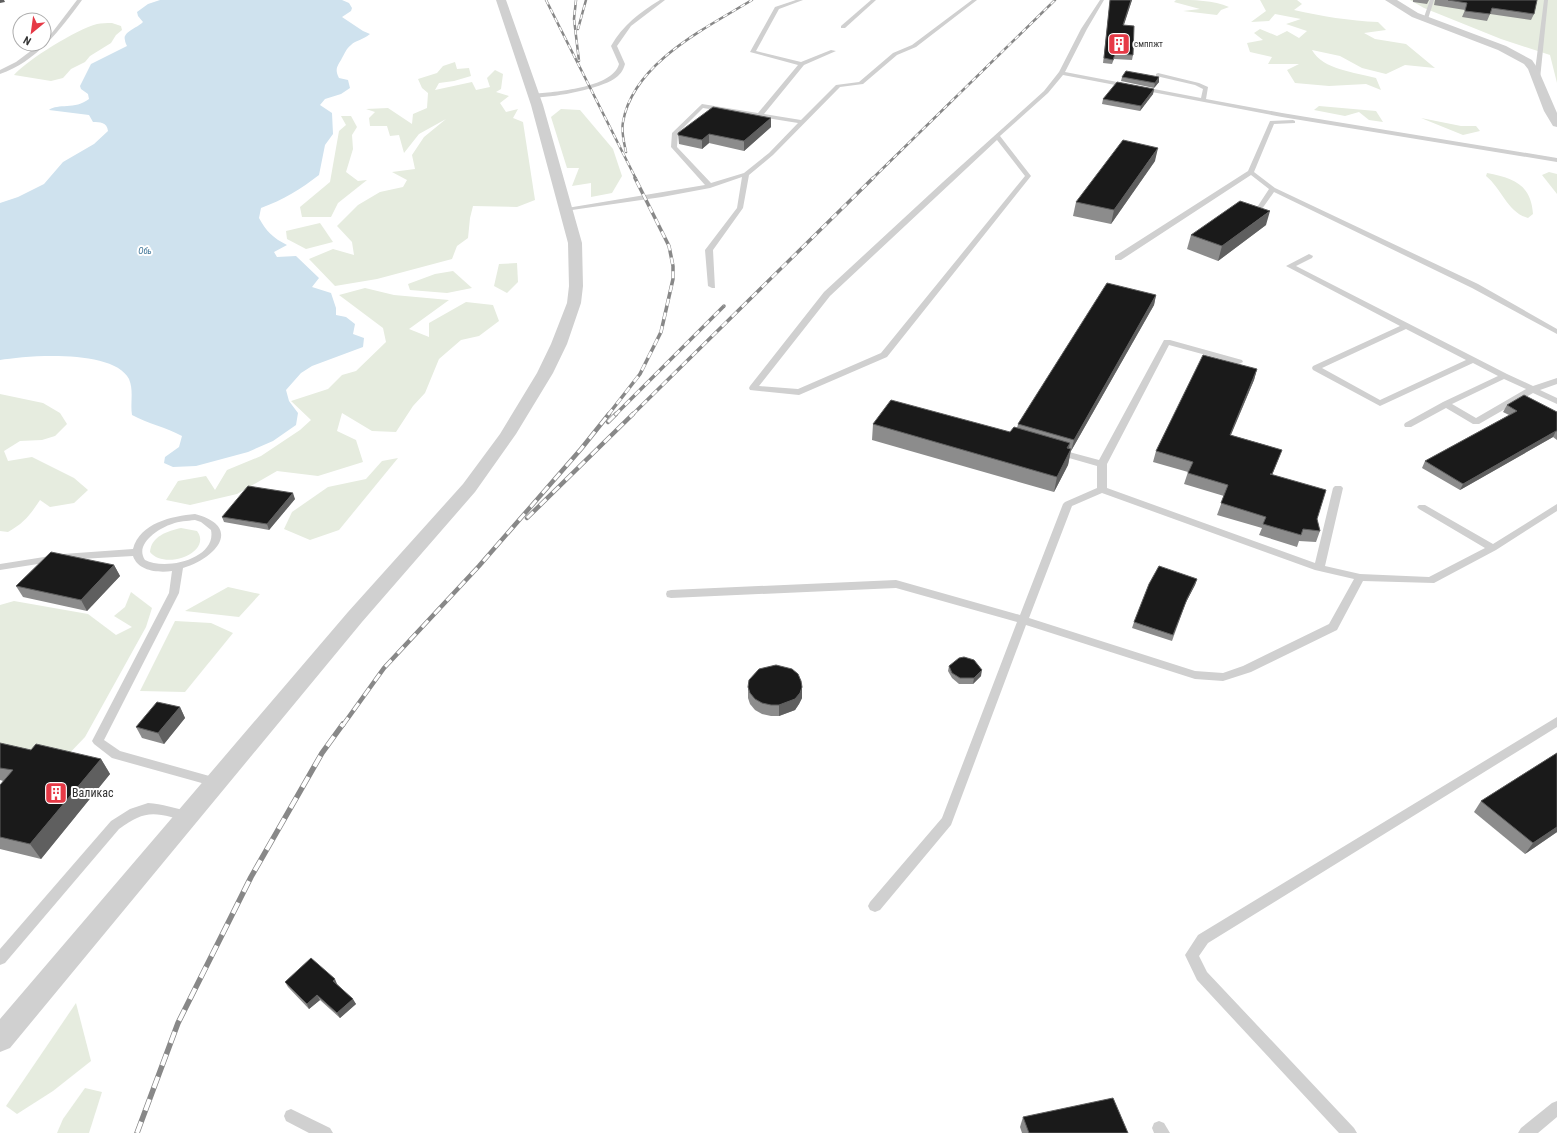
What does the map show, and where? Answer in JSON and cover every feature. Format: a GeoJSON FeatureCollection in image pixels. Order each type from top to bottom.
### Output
{"type":"FeatureCollection","features":[{"type":"Feature","properties":{"kind":"street"},"geometry":{"type":"LineString","coordinates":[[0,1039],[185,816],[216,782],[354,617],[469,488],[508,434],[545,373],[559,344],[574,303],[576,286],[575,243],[567,210],[533,96],[501,0]]}},
{"type":"Feature","properties":{"kind":"street"},"geometry":{"type":"LineString","coordinates":[[1390,0],[1425,19],[1517,55],[1531,65],[1557,124]]}},
{"type":"Feature","properties":{"kind":"lane"},"geometry":{"type":"LineString","coordinates":[[52,35],[80,0]]}},
{"type":"Feature","properties":{"kind":"lane"},"geometry":{"type":"LineString","coordinates":[[533,96],[590,87],[615,76],[620,72],[622,64],[614,46],[620,33],[636,17],[663,0]]}},
{"type":"Feature","properties":{"kind":"lane"},"geometry":{"type":"LineString","coordinates":[[801,0],[777,8],[753,52],[802,64]]}},
{"type":"Feature","properties":{"kind":"lane"},"geometry":{"type":"LineString","coordinates":[[843,27],[874,0]]}},
{"type":"Feature","properties":{"kind":"lane"},"geometry":{"type":"LineString","coordinates":[[567,210],[710,186],[746,174],[771,154],[838,86],[861,83],[895,54],[914,46],[975,0]]}},
{"type":"Feature","properties":{"kind":"lane"},"geometry":{"type":"LineString","coordinates":[[997,136],[1028,176],[884,355],[799,392],[752,388],[827,294],[997,136],[1046,92],[1062,74],[1084,29],[1102,0]]}},
{"type":"Feature","properties":{"kind":"lane"},"geometry":{"type":"LineString","coordinates":[[1425,19],[1432,0]]}},
{"type":"Feature","properties":{"kind":"lane"},"geometry":{"type":"LineString","coordinates":[[1538,79],[1546,0]]}},
{"type":"Feature","properties":{"kind":"lane"},"geometry":{"type":"LineString","coordinates":[[760,115],[802,64],[833,51]]}},
{"type":"Feature","properties":{"kind":"lane"},"geometry":{"type":"LineString","coordinates":[[0,72],[18,63],[32,52]]}},
{"type":"Feature","properties":{"kind":"lane"},"geometry":{"type":"LineString","coordinates":[[1062,74],[1315,121],[1557,160]]}},
{"type":"Feature","properties":{"kind":"lane"},"geometry":{"type":"LineString","coordinates":[[1158,75],[1197,84],[1206,88],[1203,101]]}},
{"type":"Feature","properties":{"kind":"lane"},"geometry":{"type":"LineString","coordinates":[[710,186],[674,147],[675,133],[702,106],[802,122]]}},
{"type":"Feature","properties":{"kind":"lane"},"geometry":{"type":"LineString","coordinates":[[1118,258],[1251,172],[1272,122],[1315,121]]}},
{"type":"Feature","properties":{"kind":"lane"},"geometry":{"type":"LineString","coordinates":[[1251,172],[1273,189],[1475,286],[1557,332]]}},
{"type":"Feature","properties":{"kind":"lane"},"geometry":{"type":"LineString","coordinates":[[712,286],[709,250],[740,208],[746,174]]}},
{"type":"Feature","properties":{"kind":"lane"},"geometry":{"type":"LineString","coordinates":[[1255,215],[1273,189]]}},
{"type":"Feature","properties":{"kind":"lane"},"geometry":{"type":"LineString","coordinates":[[1309,256],[1290,266],[1531,390],[1557,401]]}},
{"type":"Feature","properties":{"kind":"lane"},"geometry":{"type":"LineString","coordinates":[[1406,326],[1316,368],[1380,403],[1473,360]]}},
{"type":"Feature","properties":{"kind":"lane"},"geometry":{"type":"LineString","coordinates":[[1102,490],[1102,464],[1167,342],[1239,362]]}},
{"type":"Feature","properties":{"kind":"lane"},"geometry":{"type":"LineString","coordinates":[[1408,425],[1446,404],[1504,376]]}},
{"type":"Feature","properties":{"kind":"lane"},"geometry":{"type":"LineString","coordinates":[[1446,404],[1476,422],[1531,390],[1557,381]]}},
{"type":"Feature","properties":{"kind":"lane"},"geometry":{"type":"LineString","coordinates":[[1050,449],[1102,464]]}},
{"type":"Feature","properties":{"kind":"lane"},"geometry":{"type":"LineString","coordinates":[[1319,568],[1338,488]]}},
{"type":"Feature","properties":{"kind":"lane"},"geometry":{"type":"LineString","coordinates":[[875,906],[947,821],[1068,504],[1102,490],[1319,568],[1360,577],[1430,581],[1493,548],[1557,507]]}},
{"type":"Feature","properties":{"kind":"lane"},"geometry":{"type":"LineString","coordinates":[[1422,507],[1493,548]]}},
{"type":"Feature","properties":{"kind":"lane"},"geometry":{"type":"LineString","coordinates":[[186,518],[196,518],[210,522],[215,527],[217,533],[213,546],[199,558],[178,566],[157,568],[149,566],[138,558],[136,552],[141,538],[165,522],[186,518]]}},
{"type":"Feature","properties":{"kind":"lane"},"geometry":{"type":"LineString","coordinates":[[0,567],[63,557],[136,552]]}},
{"type":"Feature","properties":{"kind":"lane"},"geometry":{"type":"LineString","coordinates":[[178,566],[174,593],[98,741],[116,755],[216,782]]}},
{"type":"Feature","properties":{"kind":"lane"},"geometry":{"type":"LineString","coordinates":[[671,594],[896,584],[1023,620],[1195,675],[1223,677],[1248,669],[1333,627],[1360,577]]}},
{"type":"Feature","properties":{"kind":"lane"},"geometry":{"type":"LineString","coordinates":[[1349,1133],[1202,976],[1192,955],[1203,939],[1557,721]]}},
{"type":"Feature","properties":{"kind":"lane"},"geometry":{"type":"LineString","coordinates":[[0,959],[115,825],[130,814],[143,808],[166,810],[185,816]]}},
{"type":"Feature","properties":{"kind":"lane"},"geometry":{"type":"LineString","coordinates":[[1526,1133],[1557,1108]]}},
{"type":"Feature","properties":{"kind":"lane"},"geometry":{"type":"LineString","coordinates":[[291,1116],[325,1133]]}},
{"type":"Feature","properties":{"kind":"shaded area"},"geometry":{"type":"Polygon","coordinates":[[[1176,0],[1196,0],[1229,7],[1221,10],[1217,15],[1183,11],[1200,9],[1174,2],[1176,0]]]}},
{"type":"Feature","properties":{"kind":"shaded area"},"geometry":{"type":"Polygon","coordinates":[[[1260,0],[1297,0],[1302,4],[1294,10],[1357,21],[1378,22],[1386,30],[1364,33],[1375,39],[1406,44],[1435,68],[1405,65],[1386,74],[1362,68],[1340,56],[1312,50],[1317,57],[1332,66],[1349,72],[1376,78],[1381,90],[1366,84],[1329,86],[1295,83],[1287,70],[1299,64],[1268,64],[1272,57],[1250,52],[1247,43],[1263,40],[1254,33],[1260,29],[1277,36],[1287,31],[1299,38],[1307,31],[1286,24],[1301,19],[1275,14],[1269,21],[1251,22],[1266,11],[1260,0]]]}},
{"type":"Feature","properties":{"kind":"shaded area"},"geometry":{"type":"Polygon","coordinates":[[[1410,0],[1557,0],[1557,83],[1550,55],[1501,39],[1424,8],[1410,0]]]}},
{"type":"Feature","properties":{"kind":"shaded area"},"geometry":{"type":"Polygon","coordinates":[[[102,23],[112,23],[121,26],[122,30],[116,35],[111,43],[90,56],[85,62],[71,69],[63,78],[51,81],[14,75],[30,61],[44,52],[52,52],[52,47],[65,38],[88,27],[102,23]]]}},
{"type":"Feature","properties":{"kind":"shaded area"},"geometry":{"type":"Polygon","coordinates":[[[455,62],[457,69],[469,68],[471,76],[454,81],[439,83],[435,90],[472,82],[476,90],[490,87],[487,78],[495,70],[503,74],[501,89],[496,92],[509,96],[500,103],[506,112],[518,109],[513,118],[523,122],[535,200],[517,207],[473,206],[468,238],[457,246],[452,259],[377,279],[335,286],[309,259],[333,249],[354,255],[352,242],[337,226],[358,205],[380,192],[403,187],[407,180],[392,172],[415,169],[412,155],[424,137],[446,119],[419,134],[404,153],[399,135],[390,136],[387,126],[370,126],[369,118],[375,112],[366,109],[388,108],[412,124],[413,114],[427,108],[428,93],[422,88],[418,79],[437,73],[443,66],[455,62]]]}},
{"type":"Feature","properties":{"kind":"shaded area"},"geometry":{"type":"Polygon","coordinates":[[[1319,106],[1376,111],[1383,122],[1369,120],[1359,112],[1345,116],[1314,110],[1319,106]]]}},
{"type":"Feature","properties":{"kind":"shaded area"},"geometry":{"type":"Polygon","coordinates":[[[561,109],[580,110],[613,149],[622,176],[612,193],[591,197],[591,183],[572,186],[579,168],[567,168],[551,117],[561,109]]]}},
{"type":"Feature","properties":{"kind":"shaded area"},"geometry":{"type":"Polygon","coordinates":[[[341,116],[351,116],[357,127],[352,135],[353,149],[346,172],[358,181],[367,180],[338,203],[331,217],[302,217],[300,207],[330,182],[339,131],[346,125],[341,116]]]}},
{"type":"Feature","properties":{"kind":"shaded area"},"geometry":{"type":"Polygon","coordinates":[[[1421,118],[1461,126],[1476,126],[1480,131],[1463,135],[1421,118]]]}},
{"type":"Feature","properties":{"kind":"shaded area"},"geometry":{"type":"Polygon","coordinates":[[[1549,172],[1557,174],[1557,194],[1542,175],[1549,172]]]}},
{"type":"Feature","properties":{"kind":"shaded area"},"geometry":{"type":"Polygon","coordinates":[[[1487,173],[1505,177],[1519,184],[1529,196],[1533,214],[1528,218],[1515,211],[1492,181],[1486,176],[1487,173]]]}},
{"type":"Feature","properties":{"kind":"shaded area"},"geometry":{"type":"Polygon","coordinates":[[[320,223],[333,242],[306,249],[287,239],[286,231],[320,223]]]}},
{"type":"Feature","properties":{"kind":"shaded area"},"geometry":{"type":"Polygon","coordinates":[[[517,263],[518,282],[507,293],[494,286],[499,264],[517,263]]]}},
{"type":"Feature","properties":{"kind":"shaded area"},"geometry":{"type":"Polygon","coordinates":[[[453,271],[472,288],[447,293],[410,290],[408,284],[435,274],[453,271]]]}},
{"type":"Feature","properties":{"kind":"shaded area"},"geometry":{"type":"Polygon","coordinates":[[[365,288],[394,295],[449,300],[409,329],[429,337],[429,323],[466,302],[493,305],[499,321],[479,336],[461,340],[439,359],[425,393],[413,406],[396,432],[372,431],[342,413],[337,431],[356,440],[363,462],[318,476],[277,471],[237,494],[190,505],[166,500],[178,481],[206,476],[215,490],[227,470],[261,456],[300,430],[311,420],[291,401],[328,389],[342,375],[356,371],[386,342],[383,328],[339,295],[365,288]]]}},
{"type":"Feature","properties":{"kind":"shaded area"},"geometry":{"type":"Polygon","coordinates":[[[0,394],[43,403],[60,413],[67,424],[55,436],[42,440],[20,441],[4,451],[8,461],[32,457],[74,478],[88,490],[74,503],[50,507],[40,500],[26,518],[8,532],[0,531],[0,394]]]}},
{"type":"Feature","properties":{"kind":"shaded area"},"geometry":{"type":"Polygon","coordinates":[[[398,458],[339,530],[310,540],[284,529],[292,512],[328,487],[366,479],[382,461],[398,458]]]}},
{"type":"Feature","properties":{"kind":"shaded area"},"geometry":{"type":"Polygon","coordinates":[[[181,528],[197,531],[200,539],[199,546],[193,552],[176,559],[166,560],[157,557],[150,552],[153,542],[157,538],[161,535],[181,528]]]}},
{"type":"Feature","properties":{"kind":"shaded area"},"geometry":{"type":"Polygon","coordinates":[[[228,587],[260,594],[239,617],[185,611],[228,587]]]}},
{"type":"Feature","properties":{"kind":"shaded area"},"geometry":{"type":"Polygon","coordinates":[[[131,592],[152,608],[146,627],[85,737],[62,761],[0,769],[0,605],[14,601],[88,614],[116,635],[132,627],[114,616],[125,607],[131,592]]]}},
{"type":"Feature","properties":{"kind":"shaded area"},"geometry":{"type":"Polygon","coordinates":[[[175,621],[211,623],[233,633],[185,692],[140,691],[175,621]]]}},
{"type":"Feature","properties":{"kind":"shaded area"},"geometry":{"type":"Polygon","coordinates":[[[76,1003],[91,1061],[53,1091],[17,1114],[6,1106],[76,1003]]]}},
{"type":"Feature","properties":{"kind":"shaded area"},"geometry":{"type":"Polygon","coordinates":[[[85,1088],[102,1092],[89,1133],[57,1133],[63,1119],[85,1088]]]}},
{"type":"Feature","properties":{"kind":"water","name":"Обь"},"geometry":{"type":"Polygon","coordinates":[[[160,0],[342,0],[349,3],[352,8],[351,11],[342,17],[370,34],[349,47],[337,67],[339,78],[348,80],[350,88],[341,94],[325,99],[320,105],[332,113],[333,134],[325,145],[319,175],[292,194],[261,208],[259,218],[270,234],[287,245],[274,252],[277,257],[296,256],[319,278],[312,287],[331,293],[336,308],[336,315],[346,317],[355,324],[353,334],[364,338],[363,347],[312,366],[301,373],[286,390],[289,401],[298,413],[296,425],[273,441],[248,452],[196,466],[173,467],[164,463],[165,457],[179,447],[182,436],[132,415],[132,392],[129,379],[120,369],[89,358],[69,356],[30,357],[0,360],[0,203],[18,197],[44,184],[63,162],[94,144],[108,131],[105,124],[101,122],[93,122],[89,115],[49,110],[57,107],[78,104],[89,99],[88,94],[81,89],[80,86],[91,64],[127,46],[125,37],[128,32],[143,22],[138,16],[137,12],[148,4],[160,0]]]}},
{"type":"Feature","properties":{"kind":"building"},"geometry":{"type":"Polygon","coordinates":[[[1110,0],[1131,0],[1123,25],[1134,26],[1133,55],[1115,54],[1113,60],[1104,58],[1110,0]]]}},
{"type":"Feature","properties":{"kind":"building"},"geometry":{"type":"Polygon","coordinates":[[[1448,0],[1537,0],[1534,14],[1492,8],[1490,14],[1465,11],[1467,3],[1448,0]]]}},
{"type":"Feature","properties":{"kind":"building"},"geometry":{"type":"Polygon","coordinates":[[[1126,71],[1159,77],[1155,83],[1122,77],[1126,71]]]}},
{"type":"Feature","properties":{"kind":"building"},"geometry":{"type":"Polygon","coordinates":[[[1117,82],[1154,89],[1141,106],[1103,99],[1117,82]]]}},
{"type":"Feature","properties":{"kind":"building"},"geometry":{"type":"Polygon","coordinates":[[[713,107],[771,118],[744,141],[709,134],[702,140],[678,135],[678,133],[713,107]]]}},
{"type":"Feature","properties":{"kind":"building"},"geometry":{"type":"Polygon","coordinates":[[[1123,140],[1158,148],[1114,210],[1076,202],[1123,140]]]}},
{"type":"Feature","properties":{"kind":"building"},"geometry":{"type":"Polygon","coordinates":[[[1240,201],[1270,211],[1222,246],[1191,235],[1240,201]]]}},
{"type":"Feature","properties":{"kind":"building"},"geometry":{"type":"Polygon","coordinates":[[[1107,283],[1156,295],[1074,440],[1018,424],[1107,283]]]}},
{"type":"Feature","properties":{"kind":"building"},"geometry":{"type":"Polygon","coordinates":[[[1203,355],[1257,369],[1230,435],[1282,450],[1272,474],[1270,474],[1326,490],[1317,519],[1320,531],[1303,529],[1301,535],[1263,524],[1266,517],[1221,503],[1228,485],[1188,473],[1193,462],[1156,451],[1203,355]]]}},
{"type":"Feature","properties":{"kind":"building"},"geometry":{"type":"Polygon","coordinates":[[[1524,395],[1557,412],[1557,431],[1463,484],[1425,461],[1517,411],[1507,405],[1524,395]]]}},
{"type":"Feature","properties":{"kind":"building"},"geometry":{"type":"Polygon","coordinates":[[[891,400],[1010,432],[1014,427],[1070,443],[1067,448],[1071,449],[1057,477],[873,424],[891,400]]]}},
{"type":"Feature","properties":{"kind":"building"},"geometry":{"type":"Polygon","coordinates":[[[248,486],[293,493],[267,524],[222,517],[248,486]]]}},
{"type":"Feature","properties":{"kind":"building"},"geometry":{"type":"Polygon","coordinates":[[[51,552],[114,565],[81,600],[16,586],[51,552]]]}},
{"type":"Feature","properties":{"kind":"building"},"geometry":{"type":"Polygon","coordinates":[[[1159,566],[1197,579],[1187,599],[1173,635],[1134,622],[1149,584],[1159,566]]]}},
{"type":"Feature","properties":{"kind":"building"},"geometry":{"type":"Polygon","coordinates":[[[964,657],[974,660],[982,670],[974,678],[960,678],[952,673],[949,666],[959,658],[964,657]]]}},
{"type":"Feature","properties":{"kind":"building"},"geometry":{"type":"Polygon","coordinates":[[[776,665],[792,669],[798,674],[802,687],[800,693],[795,699],[779,705],[762,703],[755,699],[750,693],[748,687],[749,680],[759,669],[776,665]]]}},
{"type":"Feature","properties":{"kind":"building"},"geometry":{"type":"Polygon","coordinates":[[[157,702],[180,707],[158,733],[136,727],[157,702]]]}},
{"type":"Feature","properties":{"kind":"building","name":"Валикас"},"geometry":{"type":"Polygon","coordinates":[[[0,743],[31,750],[36,744],[101,759],[30,844],[0,837],[0,785],[13,770],[0,768],[0,743]]]}},
{"type":"Feature","properties":{"kind":"building"},"geometry":{"type":"Polygon","coordinates":[[[1557,753],[1557,827],[1533,843],[1481,801],[1557,753]]]}},
{"type":"Feature","properties":{"kind":"building"},"geometry":{"type":"Polygon","coordinates":[[[311,958],[335,979],[333,981],[353,999],[337,1013],[317,995],[307,1004],[285,982],[311,958]]]}},
{"type":"Feature","properties":{"kind":"building"},"geometry":{"type":"Polygon","coordinates":[[[1113,1098],[1128,1133],[1029,1133],[1023,1117],[1113,1098]]]}},
{"type":"Feature","properties":{"kind":"railway"},"geometry":{"type":"LineString","coordinates":[[546,0],[636,179]]}},
{"type":"Feature","properties":{"kind":"railway"},"geometry":{"type":"LineString","coordinates":[[576,0],[574,19],[579,61]]}},
{"type":"Feature","properties":{"kind":"railway"},"geometry":{"type":"LineString","coordinates":[[578,29],[586,0]]}},
{"type":"Feature","properties":{"kind":"railway"},"geometry":{"type":"LineString","coordinates":[[626,152],[622,126],[630,101],[641,82],[656,65],[674,49],[694,35],[752,0]]}},
{"type":"Feature","properties":{"kind":"railway"},"geometry":{"type":"LineString","coordinates":[[872,179],[1055,0]]}},
{"type":"Feature","properties":{"kind":"railway"},"geometry":{"type":"LineString","coordinates":[[608,415],[640,374],[661,332],[673,279],[673,266],[669,246],[635,178]]}},
{"type":"Feature","properties":{"kind":"railway"},"geometry":{"type":"LineString","coordinates":[[632,415],[873,178]]}},
{"type":"Feature","properties":{"kind":"railway"},"geometry":{"type":"LineString","coordinates":[[608,422],[724,306]]}},
{"type":"Feature","properties":{"kind":"railway"},"geometry":{"type":"LineString","coordinates":[[343,725],[384,668],[479,566],[581,449],[609,414]]}},
{"type":"Feature","properties":{"kind":"railway"},"geometry":{"type":"LineString","coordinates":[[527,518],[633,414]]}},
{"type":"Feature","properties":{"kind":"railway"},"geometry":{"type":"LineString","coordinates":[[137,1133],[178,1023],[251,877],[322,753],[343,724]]}},
{"type":"Feature","properties":{"kind":"place","name":"смппжт"},"geometry":{"type":"Point","coordinates":[1119,44]}},
{"type":"Feature","properties":{"kind":"place","name":"Валикас"},"geometry":{"type":"Point","coordinates":[56,793]}}]}
